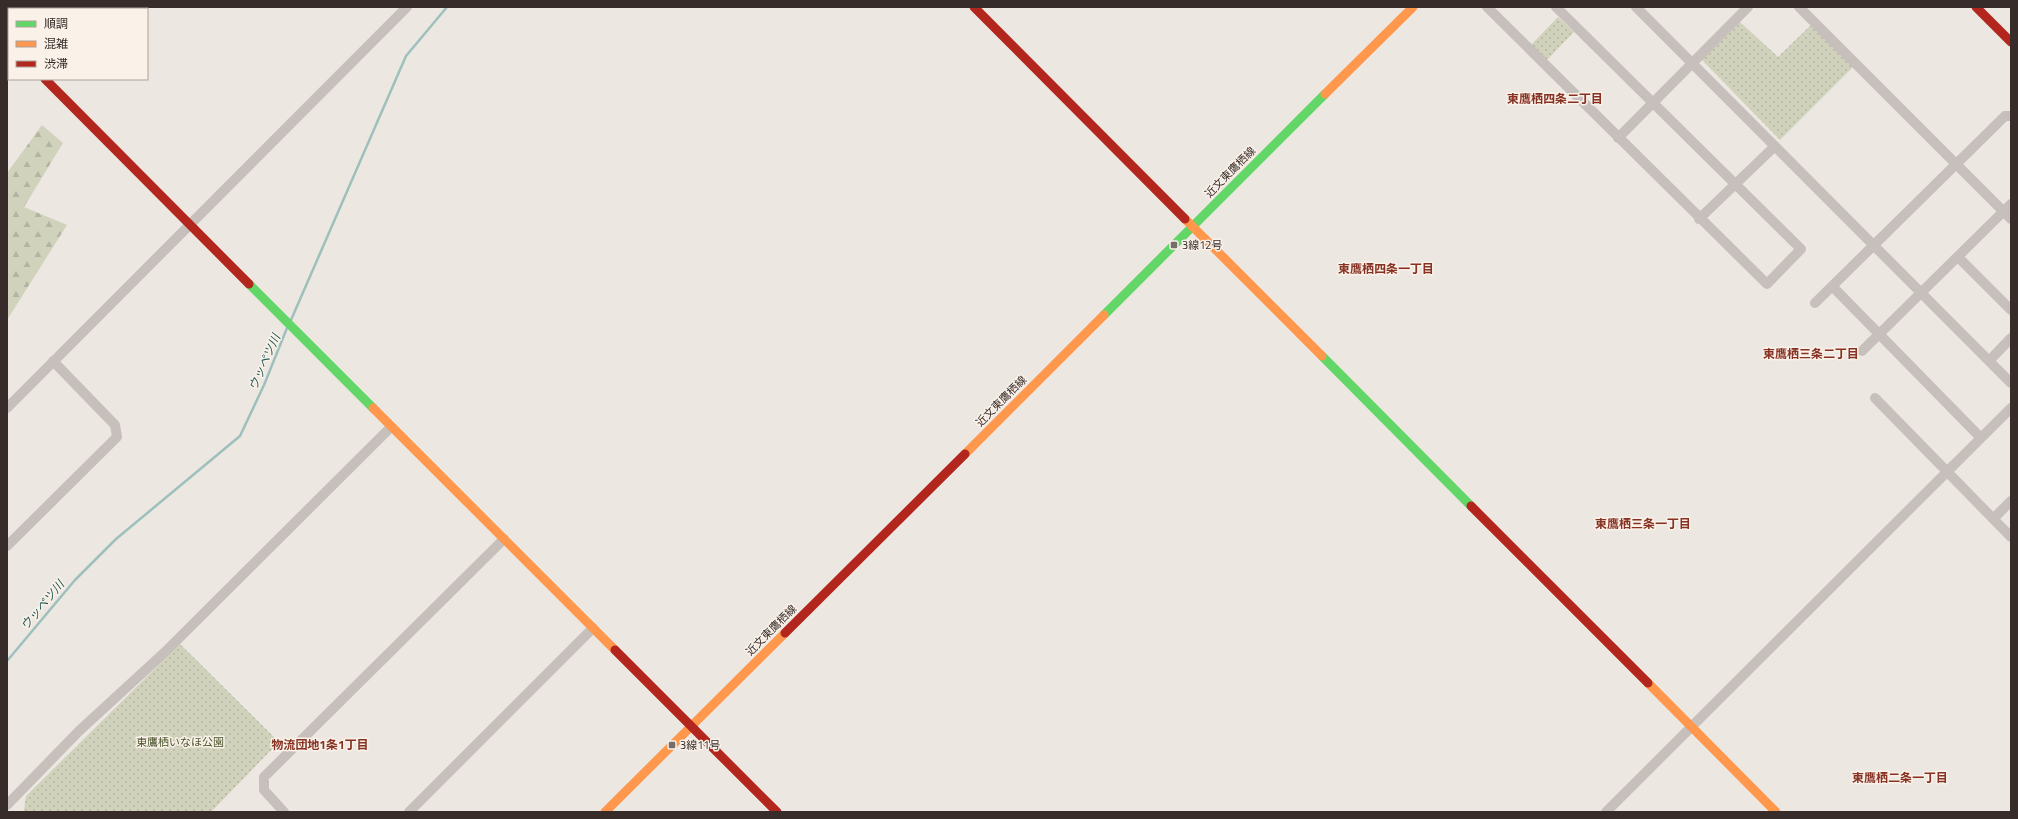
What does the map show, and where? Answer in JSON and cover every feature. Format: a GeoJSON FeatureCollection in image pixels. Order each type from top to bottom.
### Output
{"type":"FeatureCollection","features":[{"type":"Feature","properties":{"kind":"street"},"geometry":{"type":"LineString","coordinates":[[7,408],[407,7]]}},
{"type":"Feature","properties":{"kind":"street"},"geometry":{"type":"LineString","coordinates":[[974,7],[1776,812]]}},
{"type":"Feature","properties":{"kind":"street","name":"近文東鷹栖線"},"geometry":{"type":"LineString","coordinates":[[605,812],[1413,7]]}},
{"type":"Feature","properties":{"kind":"street"},"geometry":{"type":"LineString","coordinates":[[1487,7],[1699,219],[1767,284],[1801,249],[1556,7]]}},
{"type":"Feature","properties":{"kind":"street"},"geometry":{"type":"LineString","coordinates":[[1636,7],[2011,383]]}},
{"type":"Feature","properties":{"kind":"street"},"geometry":{"type":"LineString","coordinates":[[1618,138],[1748,7]]}},
{"type":"Feature","properties":{"kind":"street"},"geometry":{"type":"LineString","coordinates":[[1799,7],[2011,219]]}},
{"type":"Feature","properties":{"kind":"street"},"geometry":{"type":"LineString","coordinates":[[1976,7],[2011,42]]}},
{"type":"Feature","properties":{"kind":"street"},"geometry":{"type":"LineString","coordinates":[[46,80],[777,812]]}},
{"type":"Feature","properties":{"kind":"street"},"geometry":{"type":"LineString","coordinates":[[1815,303],[2004,116],[2011,116]]}},
{"type":"Feature","properties":{"kind":"street"},"geometry":{"type":"LineString","coordinates":[[1699,219],[1775,146]]}},
{"type":"Feature","properties":{"kind":"street"},"geometry":{"type":"LineString","coordinates":[[1862,351],[2011,204]]}},
{"type":"Feature","properties":{"kind":"street"},"geometry":{"type":"LineString","coordinates":[[1958,257],[2011,310]]}},
{"type":"Feature","properties":{"kind":"street"},"geometry":{"type":"LineString","coordinates":[[1832,286],[1981,438]]}},
{"type":"Feature","properties":{"kind":"street"},"geometry":{"type":"LineString","coordinates":[[1989,361],[2011,338]]}},
{"type":"Feature","properties":{"kind":"street"},"geometry":{"type":"LineString","coordinates":[[7,546],[117,437],[115,425],[54,361]]}},
{"type":"Feature","properties":{"kind":"street"},"geometry":{"type":"LineString","coordinates":[[1875,398],[2011,537]]}},
{"type":"Feature","properties":{"kind":"street"},"geometry":{"type":"LineString","coordinates":[[1606,812],[2011,408]]}},
{"type":"Feature","properties":{"kind":"street"},"geometry":{"type":"LineString","coordinates":[[13,812],[7,805],[79,731],[164,653],[391,427]]}},
{"type":"Feature","properties":{"kind":"street"},"geometry":{"type":"LineString","coordinates":[[1993,519],[2011,501]]}},
{"type":"Feature","properties":{"kind":"street"},"geometry":{"type":"LineString","coordinates":[[284,812],[264,790],[264,777],[504,539]]}},
{"type":"Feature","properties":{"kind":"street"},"geometry":{"type":"LineString","coordinates":[[409,812],[593,628]]}},
{"type":"Feature","properties":{"kind":"green space"},"geometry":{"type":"Polygon","coordinates":[[[1558,17],[1574,32],[1546,61],[1531,45],[1558,17]]]}},
{"type":"Feature","properties":{"kind":"green space"},"geometry":{"type":"Polygon","coordinates":[[[1740,22],[1778,57],[1811,25],[1853,67],[1780,140],[1702,60],[1740,22]]]}},
{"type":"Feature","properties":{"kind":"green space"},"geometry":{"type":"Polygon","coordinates":[[[42,125],[63,143],[24,207],[67,225],[7,320],[7,173],[42,125]]]}},
{"type":"Feature","properties":{"kind":"green space","name":"東鷹栖いなほ公園"},"geometry":{"type":"Polygon","coordinates":[[[180,644],[279,742],[211,812],[26,812],[24,810],[26,796],[180,644]]]}},
{"type":"Feature","properties":{"kind":"waterway","name":"ウッペツ川"},"geometry":{"type":"LineString","coordinates":[[291,320],[406,56],[447,7]]}},
{"type":"Feature","properties":{"kind":"waterway","name":"ウッペツ川"},"geometry":{"type":"LineString","coordinates":[[7,661],[75,580],[116,539],[240,436],[264,385],[287,328]]}},
{"type":"Feature","properties":{"kind":"traffic: fast"},"geometry":{"type":"LineString","coordinates":[[1104,315],[1325,94]]}},
{"type":"Feature","properties":{"kind":"traffic: fast"},"geometry":{"type":"LineString","coordinates":[[249,284],[373,408]]}},
{"type":"Feature","properties":{"kind":"traffic: fast"},"geometry":{"type":"LineString","coordinates":[[1322,356],[1471,506]]}},
{"type":"Feature","properties":{"kind":"traffic: slow"},"geometry":{"type":"LineString","coordinates":[[1325,94],[1413,7]]}},
{"type":"Feature","properties":{"kind":"traffic: slow"},"geometry":{"type":"LineString","coordinates":[[1185,219],[1322,356]]}},
{"type":"Feature","properties":{"kind":"traffic: slow"},"geometry":{"type":"LineString","coordinates":[[965,454],[1104,315]]}},
{"type":"Feature","properties":{"kind":"traffic: slow"},"geometry":{"type":"LineString","coordinates":[[373,408],[615,650]]}},
{"type":"Feature","properties":{"kind":"traffic: slow"},"geometry":{"type":"LineString","coordinates":[[605,812],[785,633]]}},
{"type":"Feature","properties":{"kind":"traffic: slow"},"geometry":{"type":"LineString","coordinates":[[1648,683],[1776,812]]}},
{"type":"Feature","properties":{"kind":"traffic: jam"},"geometry":{"type":"LineString","coordinates":[[974,7],[1185,219]]}},
{"type":"Feature","properties":{"kind":"traffic: jam"},"geometry":{"type":"LineString","coordinates":[[1976,7],[2011,42]]}},
{"type":"Feature","properties":{"kind":"traffic: jam"},"geometry":{"type":"LineString","coordinates":[[46,80],[249,284]]}},
{"type":"Feature","properties":{"kind":"traffic: jam"},"geometry":{"type":"LineString","coordinates":[[785,633],[965,454]]}},
{"type":"Feature","properties":{"kind":"traffic: jam"},"geometry":{"type":"LineString","coordinates":[[1471,506],[1648,683]]}},
{"type":"Feature","properties":{"kind":"traffic: jam"},"geometry":{"type":"LineString","coordinates":[[615,650],[777,812]]}},
{"type":"Feature","properties":{"kind":"place","name":"3線12号"},"geometry":{"type":"Point","coordinates":[1174,245]}},
{"type":"Feature","properties":{"kind":"place","name":"3線11号"},"geometry":{"type":"Point","coordinates":[672,745]}},
{"type":"Feature","properties":{"kind":"district","name":"東鷹栖四条二丁目"},"geometry":{"type":"Point","coordinates":[1555,98]}},
{"type":"Feature","properties":{"kind":"district","name":"東鷹栖四条一丁目"},"geometry":{"type":"Point","coordinates":[1386,268]}},
{"type":"Feature","properties":{"kind":"district","name":"東鷹栖三条二丁目"},"geometry":{"type":"Point","coordinates":[1811,353]}},
{"type":"Feature","properties":{"kind":"district","name":"東鷹栖三条一丁目"},"geometry":{"type":"Point","coordinates":[1643,523]}},
{"type":"Feature","properties":{"kind":"district","name":"物流団地1条1丁目"},"geometry":{"type":"Point","coordinates":[320,744]}},
{"type":"Feature","properties":{"kind":"district","name":"東鷹栖二条一丁目"},"geometry":{"type":"Point","coordinates":[1900,777]}}]}
